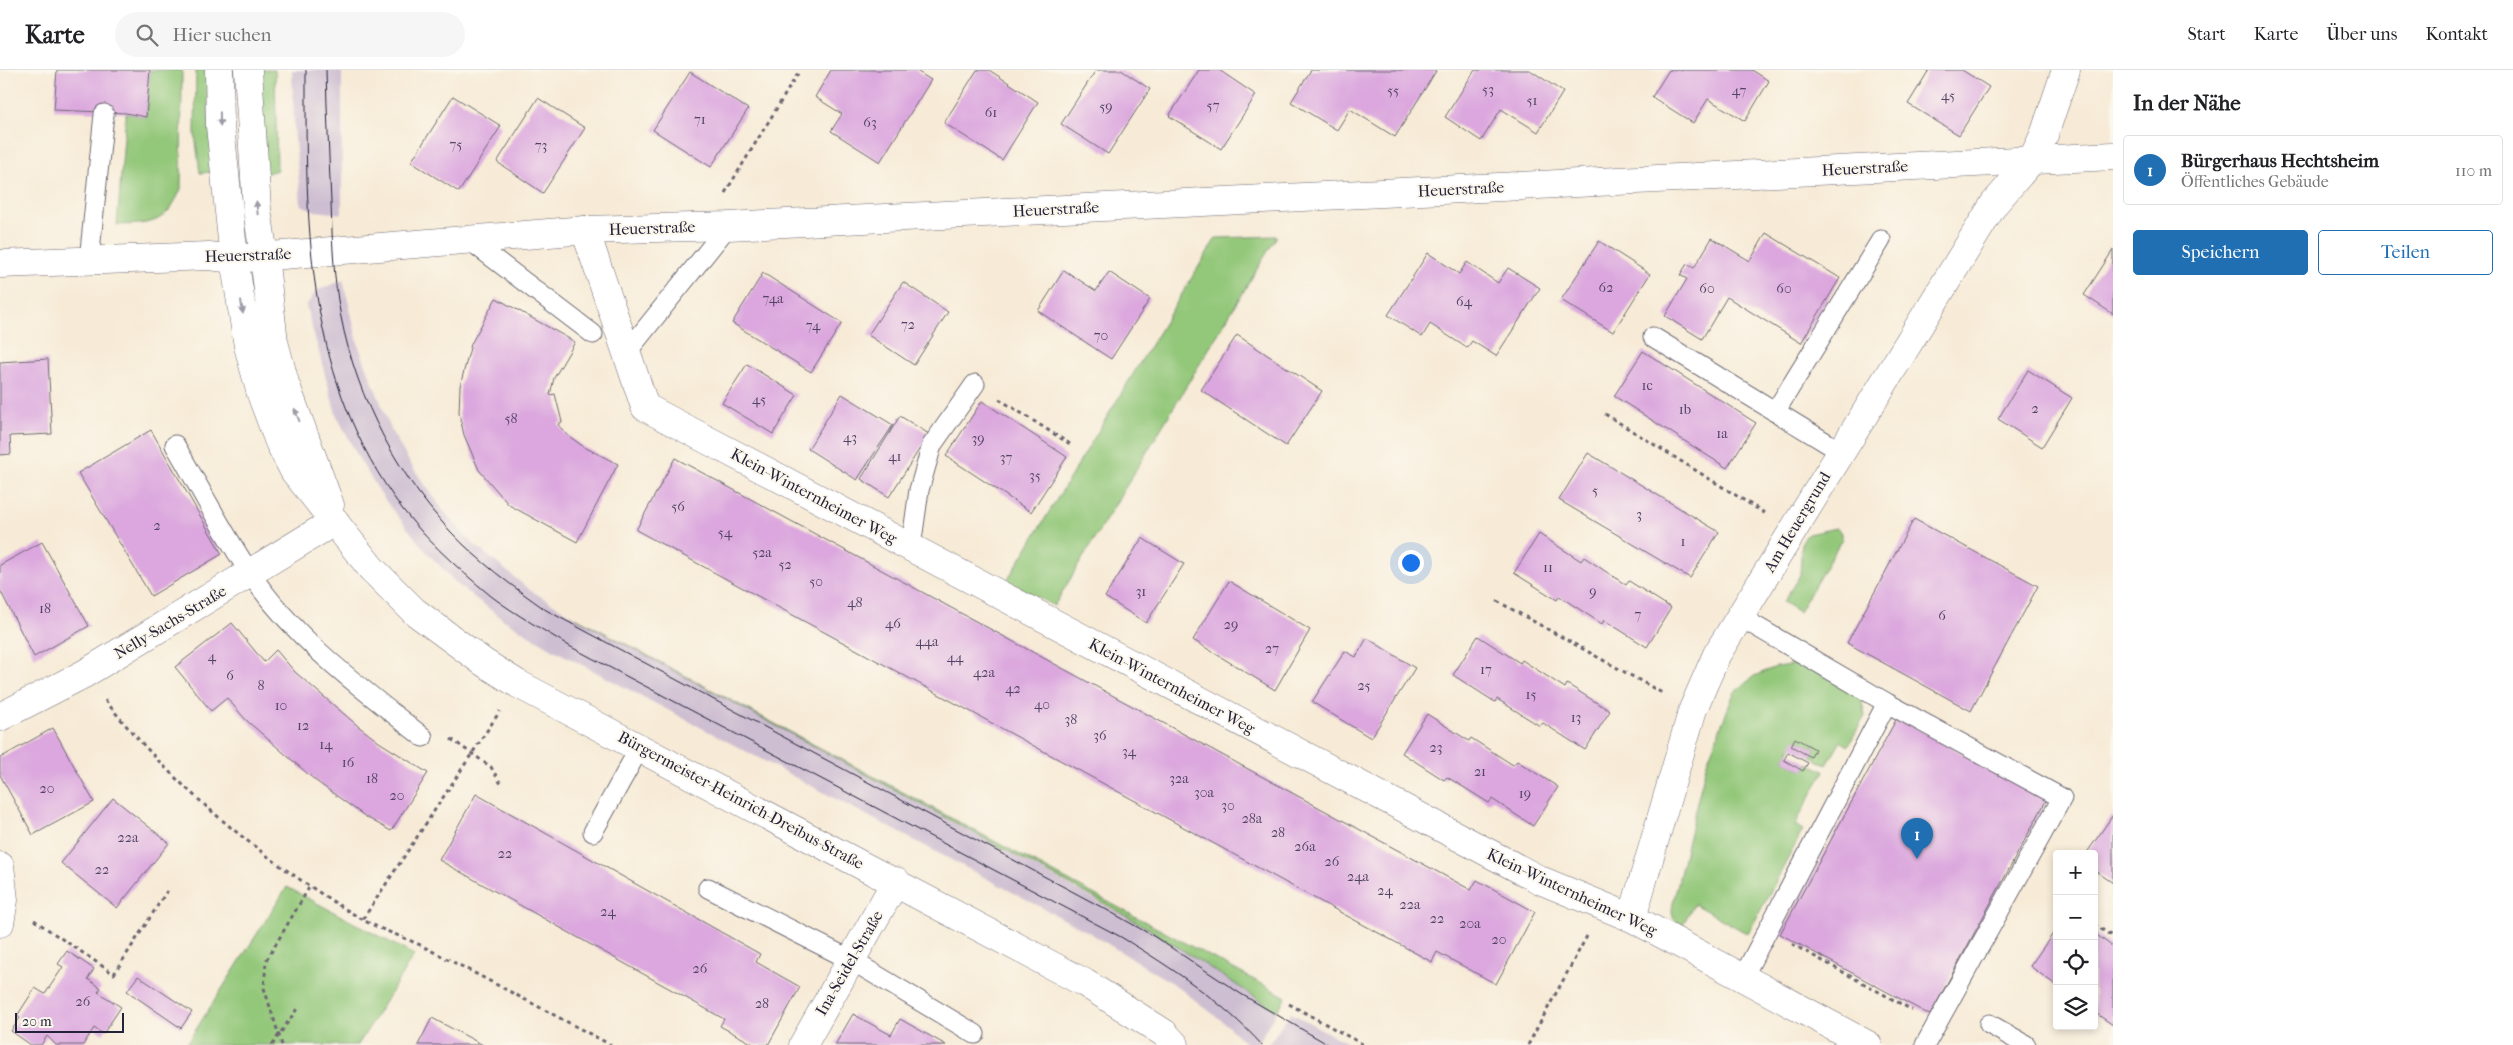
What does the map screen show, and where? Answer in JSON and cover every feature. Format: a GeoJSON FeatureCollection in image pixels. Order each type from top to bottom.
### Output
{"type":"FeatureCollection","features":[{"type":"Feature","properties":{"kind":"street","name":"Bürgermeister-Heinrich-Dreibus-Straße"},"geometry":{"type":"LineString","coordinates":[[219,70],[220,126],[234,259],[248,346],[261,394],[279,442],[294,471],[371,568],[414,611],[483,662],[518,684],[1085,983],[1164,1041]]}},
{"type":"Feature","properties":{"kind":"street","name":"Bürgermeister-Heinrich-Dreibus-Straße"},"geometry":{"type":"LineString","coordinates":[[248,70],[256,209],[264,256],[267,300],[276,350],[285,383],[335,521]]}},
{"type":"Feature","properties":{"kind":"street","name":"Am Heuergrund"},"geometry":{"type":"LineString","coordinates":[[1622,914],[1693,709],[1717,654],[1840,451],[1994,204],[2032,160],[2044,135],[2066,70]]}},
{"type":"Feature","properties":{"kind":"street","name":"Heuerstraße"},"geometry":{"type":"LineString","coordinates":[[0,264],[209,256],[234,259],[585,230],[728,226],[2113,156]]}},
{"type":"Feature","properties":{"kind":"street","name":"Klein-Winternheimer Weg"},"geometry":{"type":"LineString","coordinates":[[585,230],[645,407],[1540,880],[1622,914],[1868,1045]]}},
{"type":"Feature","properties":{"kind":"street","name":"Nelly-Sachs-Straße"},"geometry":{"type":"LineString","coordinates":[[0,717],[84,674],[335,521]]}},
{"type":"Feature","properties":{"kind":"street"},"geometry":{"type":"LineString","coordinates":[[0,866],[2,912]]}},
{"type":"Feature","properties":{"kind":"street","name":"Ina-Seidel-Straße"},"geometry":{"type":"LineString","coordinates":[[803,1045],[896,882]]}},
{"type":"Feature","properties":{"kind":"lane"},"geometry":{"type":"LineString","coordinates":[[89,260],[104,114]]}},
{"type":"Feature","properties":{"kind":"lane"},"geometry":{"type":"LineString","coordinates":[[627,352],[728,226]]}},
{"type":"Feature","properties":{"kind":"lane"},"geometry":{"type":"LineString","coordinates":[[468,239],[593,334]]}},
{"type":"Feature","properties":{"kind":"lane"},"geometry":{"type":"LineString","coordinates":[[1775,412],[1881,240]]}},
{"type":"Feature","properties":{"kind":"lane"},"geometry":{"type":"LineString","coordinates":[[1653,337],[1840,451]]}},
{"type":"Feature","properties":{"kind":"lane"},"geometry":{"type":"LineString","coordinates":[[911,547],[919,490],[932,445],[975,384]]}},
{"type":"Feature","properties":{"kind":"lane"},"geometry":{"type":"LineString","coordinates":[[175,445],[250,574],[273,603],[319,653],[423,738]]}},
{"type":"Feature","properties":{"kind":"lane"},"geometry":{"type":"LineString","coordinates":[[1740,617],[1888,703],[2062,798],[1925,1045]]}},
{"type":"Feature","properties":{"kind":"lane"},"geometry":{"type":"LineString","coordinates":[[1742,979],[1888,703]]}},
{"type":"Feature","properties":{"kind":"lane"},"geometry":{"type":"LineString","coordinates":[[593,832],[640,747]]}},
{"type":"Feature","properties":{"kind":"lane"},"geometry":{"type":"LineString","coordinates":[[708,888],[851,960],[974,1034]]}},
{"type":"Feature","properties":{"kind":"lane"},"geometry":{"type":"LineString","coordinates":[[1989,1024],[2026,1045]]}},
{"type":"Feature","properties":{"kind":"path"},"geometry":{"type":"LineString","coordinates":[[724,195],[800,70]]}},
{"type":"Feature","properties":{"kind":"path"},"geometry":{"type":"LineString","coordinates":[[975,384],[1070,444]]}},
{"type":"Feature","properties":{"kind":"path"},"geometry":{"type":"LineString","coordinates":[[1606,414],[1766,515]]}},
{"type":"Feature","properties":{"kind":"path"},"geometry":{"type":"LineString","coordinates":[[1497,601],[1693,709]]}},
{"type":"Feature","properties":{"kind":"path"},"geometry":{"type":"LineString","coordinates":[[84,674],[132,734],[181,784],[232,830],[310,886],[363,920],[421,946],[610,1045]]}},
{"type":"Feature","properties":{"kind":"path"},"geometry":{"type":"LineString","coordinates":[[363,920],[503,706]]}},
{"type":"Feature","properties":{"kind":"path"},"geometry":{"type":"LineString","coordinates":[[423,738],[452,739],[491,767],[501,784]]}},
{"type":"Feature","properties":{"kind":"path"},"geometry":{"type":"LineString","coordinates":[[282,1045],[264,988],[266,961],[310,886]]}},
{"type":"Feature","properties":{"kind":"path"},"geometry":{"type":"LineString","coordinates":[[2,912],[114,974],[167,891]]}},
{"type":"Feature","properties":{"kind":"path"},"geometry":{"type":"LineString","coordinates":[[1528,1045],[1592,927],[1622,914]]}},
{"type":"Feature","properties":{"kind":"path"},"geometry":{"type":"LineString","coordinates":[[2098,927],[2113,937]]}},
{"type":"Feature","properties":{"kind":"path"},"geometry":{"type":"LineString","coordinates":[[1767,931],[1937,1023]]}},
{"type":"Feature","properties":{"kind":"path"},"geometry":{"type":"LineString","coordinates":[[1289,1004],[1364,1045]]}},
{"type":"Feature","properties":{"kind":"path"},"geometry":{"type":"LineString","coordinates":[[272,1045],[299,1006]]}},
{"type":"Feature","properties":{"kind":"shaded area"},"geometry":{"type":"Polygon","coordinates":[[[292,70],[342,70],[342,214],[315,211],[301,205],[294,127],[292,70]]]}},
{"type":"Feature","properties":{"kind":"shaded area"},"geometry":{"type":"Polygon","coordinates":[[[343,280],[359,347],[392,432],[411,465],[443,510],[471,542],[530,590],[575,617],[1156,933],[1277,1011],[1256,1045],[1247,1045],[1226,1024],[1178,987],[1090,933],[554,650],[504,620],[458,585],[424,549],[385,500],[359,459],[336,414],[306,306],[316,291],[343,280]]]}},
{"type":"Feature","properties":{"kind":"shaded area"},"geometry":{"type":"Polygon","coordinates":[[[1291,1013],[1351,1045],[1268,1045],[1291,1013]]]}},
{"type":"Feature","properties":{"kind":"green space"},"geometry":{"type":"Polygon","coordinates":[[[150,70],[182,70],[181,189],[170,209],[156,220],[140,224],[117,225],[126,113],[146,117],[150,70]]]}},
{"type":"Feature","properties":{"kind":"green space"},"geometry":{"type":"Polygon","coordinates":[[[196,70],[206,70],[213,172],[200,173],[195,134],[196,70]]]}},
{"type":"Feature","properties":{"kind":"green space"},"geometry":{"type":"Polygon","coordinates":[[[255,70],[275,70],[277,170],[264,174],[255,70]]]}},
{"type":"Feature","properties":{"kind":"green space"},"geometry":{"type":"Polygon","coordinates":[[[1277,236],[1054,606],[1007,581],[1216,238],[1277,236]]]}},
{"type":"Feature","properties":{"kind":"green space"},"geometry":{"type":"Polygon","coordinates":[[[1836,528],[1842,533],[1842,539],[1799,612],[1783,602],[1800,575],[1802,541],[1808,534],[1836,528]]]}},
{"type":"Feature","properties":{"kind":"green space"},"geometry":{"type":"Polygon","coordinates":[[[575,617],[1286,997],[1277,1011],[1156,933],[1109,906],[575,617]]]}},
{"type":"Feature","properties":{"kind":"green space"},"geometry":{"type":"Polygon","coordinates":[[[1803,663],[1861,698],[1865,716],[1848,746],[1841,741],[1827,765],[1811,757],[1815,749],[1796,739],[1784,760],[1803,771],[1808,763],[1824,771],[1795,825],[1803,830],[1748,934],[1694,904],[1682,926],[1673,917],[1674,900],[1706,765],[1734,693],[1754,676],[1776,667],[1803,663]]]}},
{"type":"Feature","properties":{"kind":"green space"},"geometry":{"type":"Polygon","coordinates":[[[287,887],[414,955],[358,1045],[186,1045],[287,887]]]}},
{"type":"Feature","properties":{"kind":"building"},"geometry":{"type":"Polygon","coordinates":[[[57,70],[150,70],[146,117],[126,113],[54,110],[57,70]]]}},
{"type":"Feature","properties":{"kind":"building"},"geometry":{"type":"Polygon","coordinates":[[[831,70],[915,70],[931,80],[880,162],[831,131],[842,114],[815,97],[831,70]]]}},
{"type":"Feature","properties":{"kind":"building"},"geometry":{"type":"Polygon","coordinates":[[[977,70],[989,70],[1038,102],[1002,160],[944,123],[977,70]]]}},
{"type":"Feature","properties":{"kind":"building"},"geometry":{"type":"Polygon","coordinates":[[[1096,70],[1121,70],[1150,89],[1108,154],[1061,124],[1096,70]]]}},
{"type":"Feature","properties":{"kind":"building"},"geometry":{"type":"Polygon","coordinates":[[[1199,70],[1219,70],[1256,95],[1221,149],[1169,116],[1199,70]]]}},
{"type":"Feature","properties":{"kind":"building"},"geometry":{"type":"Polygon","coordinates":[[[1311,70],[1436,71],[1395,137],[1350,109],[1337,130],[1291,102],[1311,70]]]}},
{"type":"Feature","properties":{"kind":"building"},"geometry":{"type":"Polygon","coordinates":[[[1475,70],[1530,70],[1563,92],[1538,132],[1501,109],[1481,141],[1445,117],[1475,70]]]}},
{"type":"Feature","properties":{"kind":"building"},"geometry":{"type":"Polygon","coordinates":[[[1669,70],[1752,70],[1769,81],[1745,121],[1708,99],[1693,123],[1652,97],[1669,70]]]}},
{"type":"Feature","properties":{"kind":"building"},"geometry":{"type":"Polygon","coordinates":[[[1929,70],[1962,70],[1989,87],[1959,135],[1908,104],[1929,70]]]}},
{"type":"Feature","properties":{"kind":"building"},"geometry":{"type":"Polygon","coordinates":[[[690,72],[748,109],[711,167],[653,130],[690,72]]]}},
{"type":"Feature","properties":{"kind":"building"},"geometry":{"type":"Polygon","coordinates":[[[453,96],[501,126],[459,192],[411,162],[453,96]]]}},
{"type":"Feature","properties":{"kind":"building"},"geometry":{"type":"Polygon","coordinates":[[[538,98],[585,128],[543,193],[497,162],[538,98]]]}},
{"type":"Feature","properties":{"kind":"building"},"geometry":{"type":"Polygon","coordinates":[[[1766,233],[1840,278],[1801,343],[1727,297],[1702,339],[1665,316],[1687,279],[1680,275],[1687,264],[1694,268],[1712,238],[1750,261],[1766,233]]]}},
{"type":"Feature","properties":{"kind":"building"},"geometry":{"type":"Polygon","coordinates":[[[1599,241],[1650,274],[1613,332],[1561,300],[1599,241]]]}},
{"type":"Feature","properties":{"kind":"building"},"geometry":{"type":"Polygon","coordinates":[[[2113,250],[2113,314],[2084,295],[2113,250]]]}},
{"type":"Feature","properties":{"kind":"building"},"geometry":{"type":"Polygon","coordinates":[[[1428,253],[1459,274],[1467,262],[1498,283],[1508,268],[1540,288],[1496,356],[1472,341],[1467,348],[1430,324],[1422,337],[1388,315],[1428,253]]]}},
{"type":"Feature","properties":{"kind":"building"},"geometry":{"type":"Polygon","coordinates":[[[1064,270],[1096,291],[1109,272],[1150,299],[1111,359],[1038,311],[1064,270]]]}},
{"type":"Feature","properties":{"kind":"building"},"geometry":{"type":"Polygon","coordinates":[[[763,273],[842,323],[811,372],[732,323],[763,273]]]}},
{"type":"Feature","properties":{"kind":"building"},"geometry":{"type":"Polygon","coordinates":[[[903,282],[948,312],[914,365],[868,335],[903,282]]]}},
{"type":"Feature","properties":{"kind":"building"},"geometry":{"type":"Polygon","coordinates":[[[496,298],[575,342],[554,378],[550,395],[555,394],[562,422],[558,424],[566,434],[584,447],[618,464],[577,542],[509,505],[479,470],[464,435],[459,413],[460,386],[471,344],[496,298]]]}},
{"type":"Feature","properties":{"kind":"building"},"geometry":{"type":"Polygon","coordinates":[[[1237,335],[1322,391],[1286,446],[1201,390],[1237,335]]]}},
{"type":"Feature","properties":{"kind":"building"},"geometry":{"type":"Polygon","coordinates":[[[1643,351],[1756,423],[1727,468],[1614,396],[1643,351]]]}},
{"type":"Feature","properties":{"kind":"building"},"geometry":{"type":"Polygon","coordinates":[[[48,359],[52,434],[10,436],[11,454],[0,455],[0,362],[48,359]]]}},
{"type":"Feature","properties":{"kind":"building"},"geometry":{"type":"Polygon","coordinates":[[[747,364],[797,395],[773,434],[722,403],[747,364]]]}},
{"type":"Feature","properties":{"kind":"building"},"geometry":{"type":"Polygon","coordinates":[[[2028,370],[2072,398],[2042,447],[1998,419],[2028,370]]]}},
{"type":"Feature","properties":{"kind":"building"},"geometry":{"type":"Polygon","coordinates":[[[842,394],[893,425],[857,480],[808,449],[842,394]]]}},
{"type":"Feature","properties":{"kind":"building"},"geometry":{"type":"Polygon","coordinates":[[[982,401],[1067,457],[1031,512],[946,456],[982,401]]]}},
{"type":"Feature","properties":{"kind":"building"},"geometry":{"type":"Polygon","coordinates":[[[900,416],[929,434],[889,497],[861,479],[900,416]]]}},
{"type":"Feature","properties":{"kind":"building"},"geometry":{"type":"Polygon","coordinates":[[[151,430],[222,554],[151,596],[78,473],[151,430]]]}},
{"type":"Feature","properties":{"kind":"building"},"geometry":{"type":"Polygon","coordinates":[[[1588,453],[1719,532],[1690,578],[1559,500],[1588,453]]]}},
{"type":"Feature","properties":{"kind":"building"},"geometry":{"type":"Polygon","coordinates":[[[675,458],[1471,890],[1477,880],[1535,912],[1496,984],[1437,952],[1432,962],[636,530],[675,458]]]}},
{"type":"Feature","properties":{"kind":"building"},"geometry":{"type":"Polygon","coordinates":[[[1914,519],[2038,586],[1971,711],[1847,643],[1914,519]]]}},
{"type":"Feature","properties":{"kind":"building"},"geometry":{"type":"Polygon","coordinates":[[[1539,534],[1581,561],[1584,557],[1626,585],[1629,581],[1671,608],[1647,647],[1604,620],[1602,624],[1559,596],[1557,600],[1514,573],[1539,534]]]}},
{"type":"Feature","properties":{"kind":"building"},"geometry":{"type":"Polygon","coordinates":[[[1142,538],[1184,564],[1146,623],[1105,597],[1142,538]]]}},
{"type":"Feature","properties":{"kind":"building"},"geometry":{"type":"Polygon","coordinates":[[[42,542],[89,626],[34,657],[0,590],[0,565],[42,542]]]}},
{"type":"Feature","properties":{"kind":"building"},"geometry":{"type":"Polygon","coordinates":[[[1229,581],[1310,630],[1275,690],[1193,640],[1229,581]]]}},
{"type":"Feature","properties":{"kind":"building"},"geometry":{"type":"Polygon","coordinates":[[[232,623],[264,662],[276,650],[295,672],[358,726],[379,742],[428,773],[391,831],[366,817],[316,781],[246,720],[227,698],[211,711],[175,667],[232,623]]]}},
{"type":"Feature","properties":{"kind":"building"},"geometry":{"type":"Polygon","coordinates":[[[1478,636],[1520,663],[1522,660],[1565,688],[1567,684],[1610,711],[1585,750],[1543,723],[1540,726],[1497,699],[1495,702],[1453,675],[1478,636]]]}},
{"type":"Feature","properties":{"kind":"building"},"geometry":{"type":"Polygon","coordinates":[[[1367,638],[1415,668],[1371,738],[1312,702],[1345,651],[1356,657],[1367,638]]]}},
{"type":"Feature","properties":{"kind":"building"},"geometry":{"type":"Polygon","coordinates":[[[1427,714],[1469,741],[1471,738],[1513,765],[1517,761],[1558,787],[1533,826],[1492,799],[1489,803],[1447,777],[1444,780],[1402,753],[1427,714]]]}},
{"type":"Feature","properties":{"kind":"building"},"geometry":{"type":"Polygon","coordinates":[[[1897,718],[2047,799],[1930,1015],[1780,934],[1897,718]]]}},
{"type":"Feature","properties":{"kind":"building"},"geometry":{"type":"Polygon","coordinates":[[[53,728],[94,802],[33,835],[0,775],[0,758],[53,728]]]}},
{"type":"Feature","properties":{"kind":"building"},"geometry":{"type":"Polygon","coordinates":[[[1795,738],[1815,749],[1811,757],[1791,746],[1795,738]]]}},
{"type":"Feature","properties":{"kind":"building"},"geometry":{"type":"Polygon","coordinates":[[[1788,752],[1808,763],[1803,771],[1784,760],[1788,752]]]}},
{"type":"Feature","properties":{"kind":"building"},"geometry":{"type":"Polygon","coordinates":[[[476,794],[760,954],[756,962],[800,987],[768,1045],[755,1045],[720,1026],[724,1019],[439,860],[476,794]]]}},
{"type":"Feature","properties":{"kind":"building"},"geometry":{"type":"Polygon","coordinates":[[[113,798],[169,843],[117,908],[61,863],[113,798]]]}},
{"type":"Feature","properties":{"kind":"building"},"geometry":{"type":"Polygon","coordinates":[[[2113,815],[2113,883],[2098,873],[2098,850],[2089,850],[2113,815]]]}},
{"type":"Feature","properties":{"kind":"building"},"geometry":{"type":"Polygon","coordinates":[[[2053,934],[2053,983],[2030,966],[2053,934]]]}},
{"type":"Feature","properties":{"kind":"building"},"geometry":{"type":"Polygon","coordinates":[[[2098,936],[2113,947],[2113,1025],[2098,1015],[2098,936]]]}},
{"type":"Feature","properties":{"kind":"building"},"geometry":{"type":"Polygon","coordinates":[[[67,951],[94,969],[88,979],[101,988],[98,992],[121,1007],[103,1034],[94,1028],[83,1045],[56,1045],[47,1036],[41,1045],[31,1045],[11,1031],[20,1018],[17,1016],[35,988],[45,994],[63,967],[58,964],[67,951]]]}},
{"type":"Feature","properties":{"kind":"building"},"geometry":{"type":"Polygon","coordinates":[[[138,976],[192,1012],[181,1028],[127,991],[138,976]]]}},
{"type":"Feature","properties":{"kind":"building"},"geometry":{"type":"Polygon","coordinates":[[[853,1014],[891,1035],[900,1019],[946,1045],[835,1045],[853,1014]]]}},
{"type":"Feature","properties":{"kind":"building"},"geometry":{"type":"Polygon","coordinates":[[[432,1018],[483,1045],[418,1045],[432,1018]]]}},
{"type":"Feature","properties":{"kind":"tram line"},"geometry":{"type":"LineString","coordinates":[[306,70],[307,182],[310,237],[316,291],[326,344],[342,396],[364,447],[393,496],[414,524],[491,596],[520,616],[571,647],[1121,937],[1196,986],[1247,1029],[1262,1045]]}},
{"type":"Feature","properties":{"kind":"tram line"},"geometry":{"type":"LineString","coordinates":[[326,70],[335,276],[344,332],[353,363],[377,423],[409,480],[450,531],[472,553],[546,610],[1107,910],[1155,937],[1241,994],[1329,1045]]}},
{"type":"Feature","properties":{"kind":"place","name":"Bürgerhaus Hechtsheim"},"geometry":{"type":"Point","coordinates":[1917,859]}}]}
